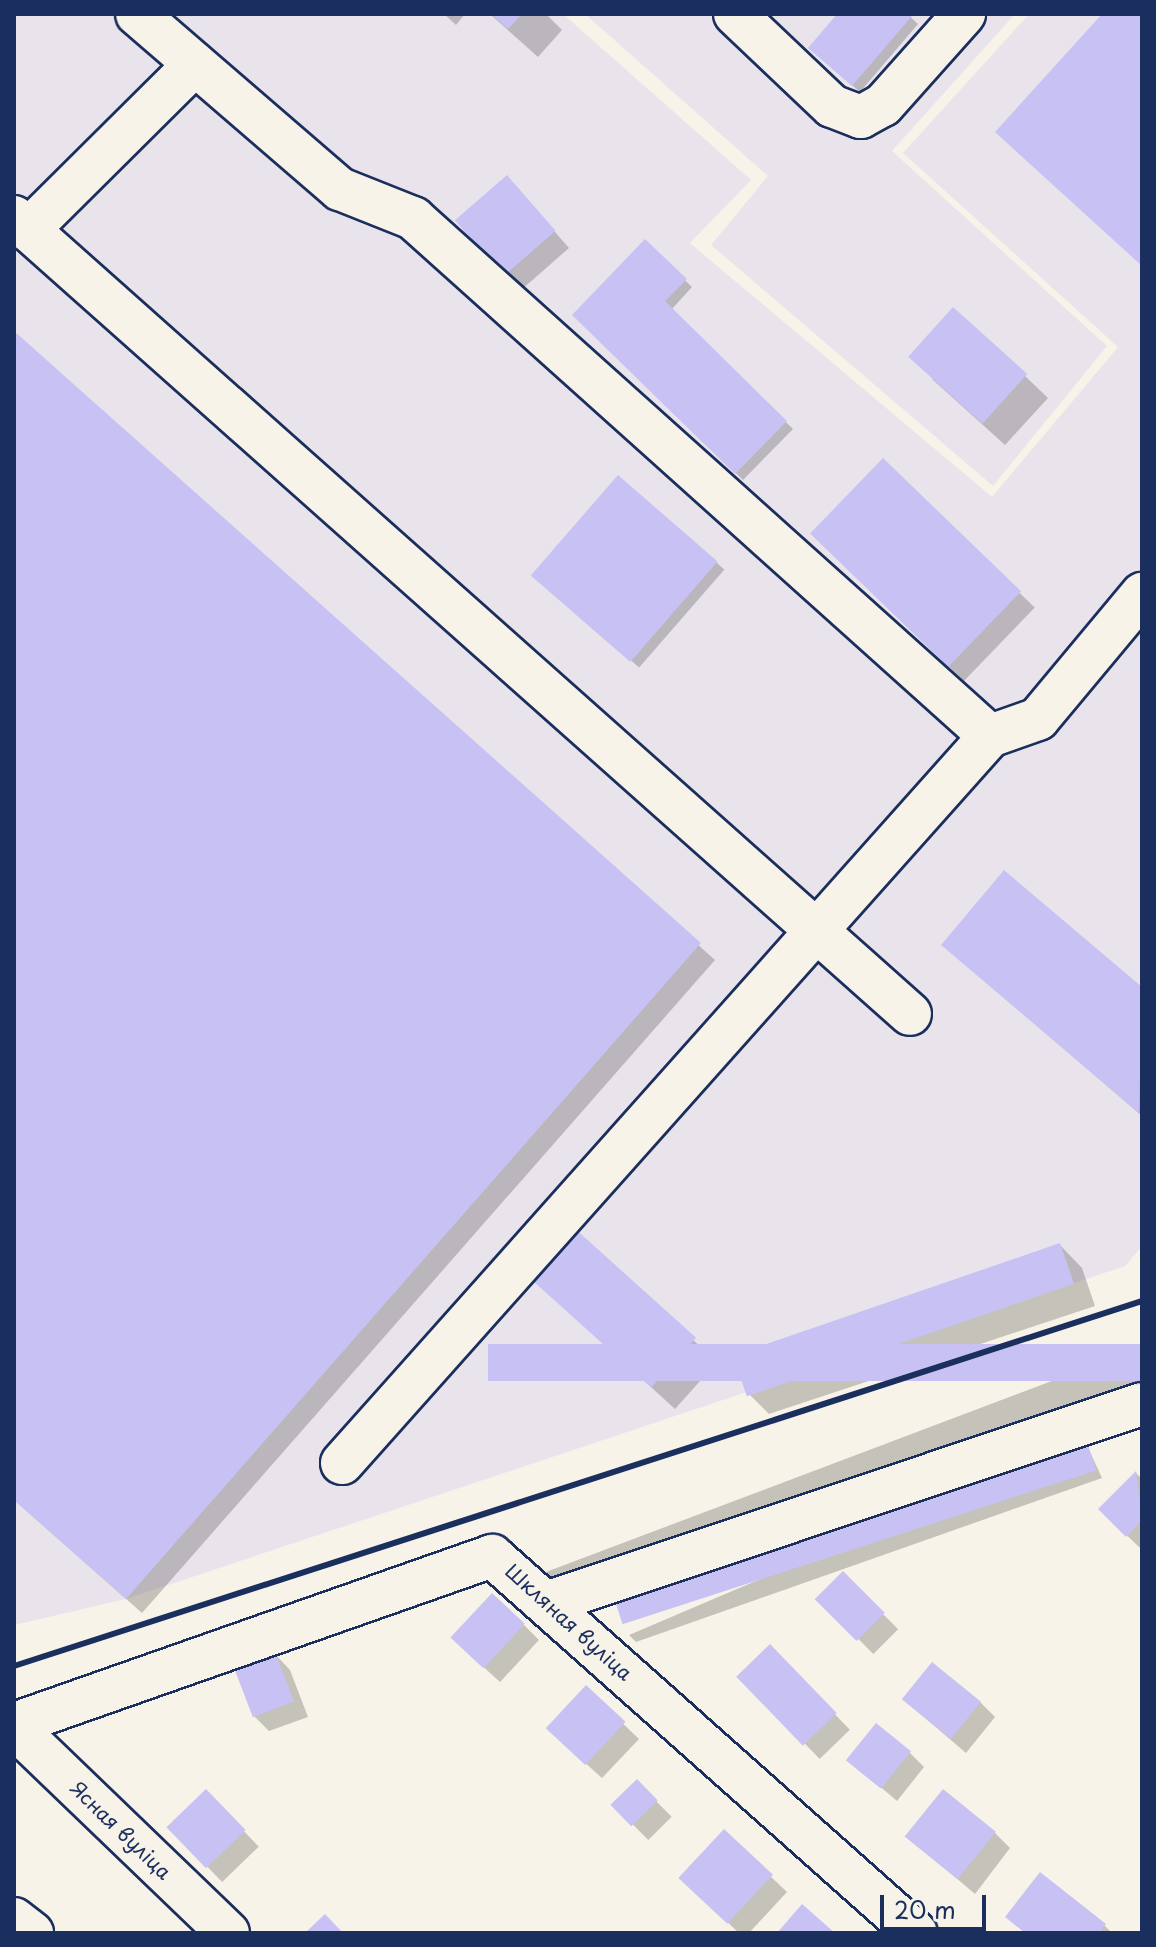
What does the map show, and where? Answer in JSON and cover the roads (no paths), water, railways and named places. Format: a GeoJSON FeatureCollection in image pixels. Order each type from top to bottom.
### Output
{"type":"FeatureCollection","features":[{"type":"Feature","properties":{"kind":"street"},"geometry":{"type":"LineString","coordinates":[[137,14],[340,189],[413,218],[990,736]]}},
{"type":"Feature","properties":{"kind":"street"},"geometry":{"type":"LineString","coordinates":[[735,14],[832,106],[861,117],[883,105],[964,14]]}},
{"type":"Feature","properties":{"kind":"street"},"geometry":{"type":"LineString","coordinates":[[195,64],[21,224],[812,932],[910,1014]]}},
{"type":"Feature","properties":{"kind":"street"},"geometry":{"type":"LineString","coordinates":[[342,1463],[812,932],[990,736],[1038,719],[1142,594]]}},
{"type":"Feature","properties":{"kind":"street"},"geometry":{"type":"LineString","coordinates":[[546,1603],[1138,1410]]}},
{"type":"Feature","properties":{"kind":"street","name":"Шкляная вуліца"},"geometry":{"type":"LineString","coordinates":[[14,1725],[474,1557],[509,1565],[546,1603],[916,1933]]}},
{"type":"Feature","properties":{"kind":"street","name":"Ясная вуліца"},"geometry":{"type":"LineString","coordinates":[[14,1725],[228,1933]]}},
{"type":"Feature","properties":{"kind":"street"},"geometry":{"type":"LineString","coordinates":[[14,1919],[32,1933]]}},
{"type":"Feature","properties":{"kind":"railway"},"geometry":{"type":"LineString","coordinates":[[14,1666],[1142,1301]]}}]}
